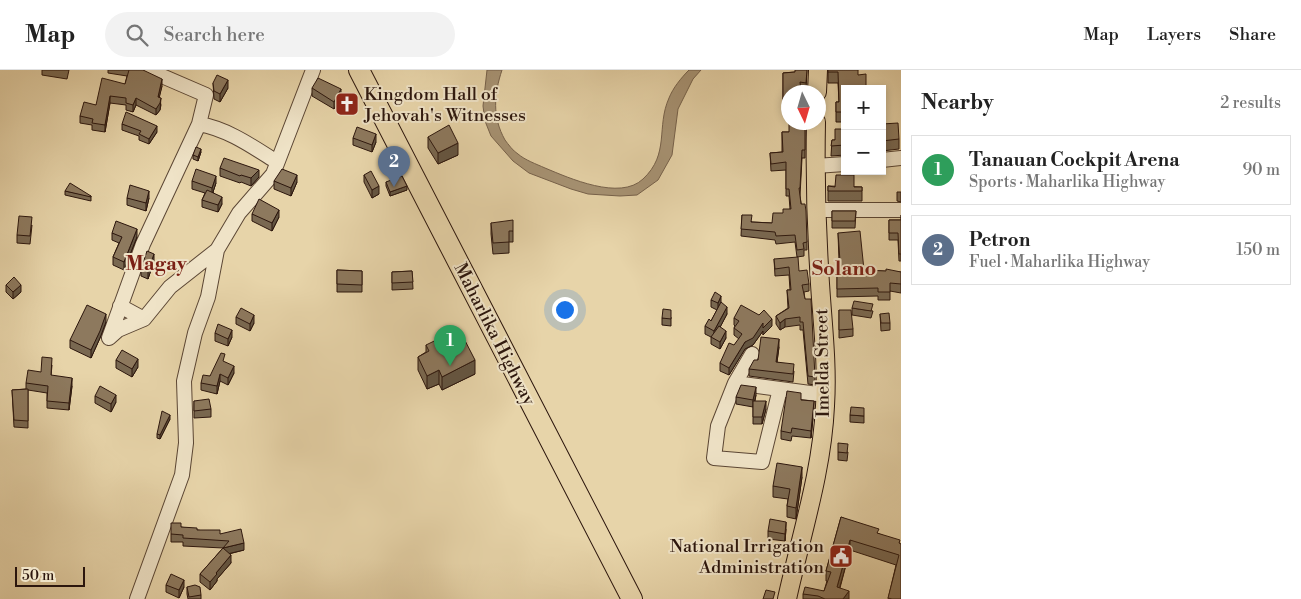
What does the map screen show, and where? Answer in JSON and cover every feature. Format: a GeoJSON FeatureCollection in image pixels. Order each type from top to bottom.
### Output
{"type":"FeatureCollection","features":[{"type":"Feature","properties":{"kind":"highway","name":"Maharlika Highway"},"geometry":{"type":"LineString","coordinates":[[359,70],[632,599]]}},
{"type":"Feature","properties":{"kind":"main road"},"geometry":{"type":"LineString","coordinates":[[817,85],[818,70]]}},
{"type":"Feature","properties":{"kind":"main road","name":"Imelda Street"},"geometry":{"type":"LineString","coordinates":[[787,599],[819,460],[825,395],[826,361],[815,166],[816,130]]}},
{"type":"Feature","properties":{"kind":"street"},"geometry":{"type":"LineString","coordinates":[[148,70],[206,95],[199,124],[144,244],[109,338],[118,330],[144,319],[170,287],[217,250]]}},
{"type":"Feature","properties":{"kind":"street"},"geometry":{"type":"LineString","coordinates":[[137,599],[182,475],[186,443],[184,381],[195,333],[208,297],[217,250],[238,213],[272,174],[313,70]]}},
{"type":"Feature","properties":{"kind":"street"},"geometry":{"type":"LineString","coordinates":[[199,124],[211,126],[239,139],[277,162]]}},
{"type":"Feature","properties":{"kind":"street"},"geometry":{"type":"LineString","coordinates":[[886,160],[901,158]]}},
{"type":"Feature","properties":{"kind":"street"},"geometry":{"type":"LineString","coordinates":[[815,166],[841,164]]}},
{"type":"Feature","properties":{"kind":"street"},"geometry":{"type":"LineString","coordinates":[[817,210],[901,210]]}},
{"type":"Feature","properties":{"kind":"street"},"geometry":{"type":"LineString","coordinates":[[120,306],[144,319]]}},
{"type":"Feature","properties":{"kind":"street"},"geometry":{"type":"LineString","coordinates":[[752,354],[735,383],[718,426],[714,458],[762,462],[780,389]]}},
{"type":"Feature","properties":{"kind":"street"},"geometry":{"type":"LineString","coordinates":[[735,383],[825,395]]}},
{"type":"Feature","properties":{"kind":"shaded area"},"geometry":{"type":"Polygon","coordinates":[[[487,70],[502,70],[497,88],[496,114],[505,140],[514,151],[531,162],[580,182],[594,186],[621,188],[633,185],[643,179],[651,170],[660,150],[663,119],[671,94],[677,83],[689,70],[701,70],[693,79],[678,109],[672,155],[658,180],[637,195],[620,196],[588,194],[571,189],[529,173],[513,161],[491,136],[485,121],[483,106],[487,70]]]}},
{"type":"Feature","properties":{"kind":"building"},"geometry":{"type":"Polygon","coordinates":[[[129,70],[143,70],[162,79],[158,97],[161,98],[160,103],[156,109],[136,98],[133,105],[126,103],[126,98],[110,96],[105,125],[92,123],[93,119],[80,116],[84,102],[96,105],[102,78],[125,84],[129,70]]]}},
{"type":"Feature","properties":{"kind":"building"},"geometry":{"type":"Polygon","coordinates":[[[795,70],[807,70],[806,83],[800,82],[800,85],[783,85],[783,73],[795,72],[795,70]]]}},
{"type":"Feature","properties":{"kind":"building"},"geometry":{"type":"Polygon","coordinates":[[[828,70],[858,70],[858,75],[866,74],[866,85],[841,85],[841,112],[836,112],[836,102],[839,102],[838,72],[828,72],[828,70]]]}},
{"type":"Feature","properties":{"kind":"building"},"geometry":{"type":"Polygon","coordinates":[[[217,75],[228,80],[220,94],[214,91],[213,83],[217,75]]]}},
{"type":"Feature","properties":{"kind":"building"},"geometry":{"type":"Polygon","coordinates":[[[318,78],[341,89],[334,102],[312,88],[318,78]]]}},
{"type":"Feature","properties":{"kind":"building"},"geometry":{"type":"Polygon","coordinates":[[[126,112],[157,126],[149,139],[139,134],[141,131],[122,124],[126,112]]]}},
{"type":"Feature","properties":{"kind":"building"},"geometry":{"type":"Polygon","coordinates":[[[898,123],[899,139],[886,141],[886,124],[898,123]]]}},
{"type":"Feature","properties":{"kind":"building"},"geometry":{"type":"Polygon","coordinates":[[[449,125],[458,143],[438,153],[428,137],[449,125]]]}},
{"type":"Feature","properties":{"kind":"building"},"geometry":{"type":"Polygon","coordinates":[[[357,127],[376,134],[372,145],[353,138],[357,127]]]}},
{"type":"Feature","properties":{"kind":"building"},"geometry":{"type":"Polygon","coordinates":[[[835,129],[841,129],[841,145],[831,146],[832,140],[835,140],[835,129]]]}},
{"type":"Feature","properties":{"kind":"building"},"geometry":{"type":"Polygon","coordinates":[[[789,130],[805,130],[805,150],[802,150],[799,188],[801,204],[805,204],[807,242],[803,243],[804,249],[797,250],[795,235],[776,236],[775,232],[741,229],[742,215],[752,215],[751,222],[772,223],[773,213],[783,213],[783,209],[791,209],[789,189],[786,189],[786,162],[771,164],[770,153],[783,152],[782,132],[789,132],[789,130]]]}},
{"type":"Feature","properties":{"kind":"building"},"geometry":{"type":"Polygon","coordinates":[[[196,147],[201,149],[198,157],[193,155],[196,147]]]}},
{"type":"Feature","properties":{"kind":"building"},"geometry":{"type":"Polygon","coordinates":[[[224,158],[259,170],[251,178],[240,176],[220,168],[224,158]]]}},
{"type":"Feature","properties":{"kind":"building"},"geometry":{"type":"Polygon","coordinates":[[[196,169],[216,176],[212,188],[192,181],[196,169]]]}},
{"type":"Feature","properties":{"kind":"building"},"geometry":{"type":"Polygon","coordinates":[[[282,169],[297,175],[291,188],[274,181],[282,169]]]}},
{"type":"Feature","properties":{"kind":"building"},"geometry":{"type":"Polygon","coordinates":[[[371,171],[379,186],[372,190],[364,175],[371,171]]]}},
{"type":"Feature","properties":{"kind":"building"},"geometry":{"type":"Polygon","coordinates":[[[836,175],[854,175],[854,187],[862,187],[862,191],[828,191],[828,186],[835,187],[836,175]]]}},
{"type":"Feature","properties":{"kind":"building"},"geometry":{"type":"Polygon","coordinates":[[[402,176],[407,186],[390,192],[386,182],[402,176]]]}},
{"type":"Feature","properties":{"kind":"building"},"geometry":{"type":"Polygon","coordinates":[[[70,183],[91,196],[91,197],[65,191],[70,183]]]}},
{"type":"Feature","properties":{"kind":"building"},"geometry":{"type":"Polygon","coordinates":[[[130,185],[149,191],[146,203],[127,198],[130,185]]]}},
{"type":"Feature","properties":{"kind":"building"},"geometry":{"type":"Polygon","coordinates":[[[207,190],[222,197],[218,205],[202,200],[207,190]]]}},
{"type":"Feature","properties":{"kind":"building"},"geometry":{"type":"Polygon","coordinates":[[[259,199],[279,210],[272,223],[252,214],[259,199]]]}},
{"type":"Feature","properties":{"kind":"building"},"geometry":{"type":"Polygon","coordinates":[[[832,211],[856,211],[855,221],[832,221],[832,211]]]}},
{"type":"Feature","properties":{"kind":"building"},"geometry":{"type":"Polygon","coordinates":[[[19,216],[32,217],[30,236],[17,235],[19,216]]]}},
{"type":"Feature","properties":{"kind":"building"},"geometry":{"type":"Polygon","coordinates":[[[513,220],[513,231],[509,231],[509,242],[493,243],[491,223],[513,220]]]}},
{"type":"Feature","properties":{"kind":"building"},"geometry":{"type":"Polygon","coordinates":[[[889,220],[901,220],[901,254],[899,254],[898,233],[889,233],[889,220]]]}},
{"type":"Feature","properties":{"kind":"building"},"geometry":{"type":"Polygon","coordinates":[[[116,221],[137,229],[124,262],[113,257],[122,237],[112,233],[116,221]]]}},
{"type":"Feature","properties":{"kind":"building"},"geometry":{"type":"Polygon","coordinates":[[[860,231],[864,270],[886,271],[886,269],[901,272],[901,284],[890,283],[890,292],[878,292],[878,288],[837,289],[837,261],[840,261],[838,233],[860,231]]]}},
{"type":"Feature","properties":{"kind":"building"},"geometry":{"type":"Polygon","coordinates":[[[147,251],[154,254],[148,271],[141,269],[147,251]]]}},
{"type":"Feature","properties":{"kind":"building"},"geometry":{"type":"Polygon","coordinates":[[[798,257],[799,271],[807,270],[809,284],[802,285],[805,299],[811,299],[815,377],[808,376],[803,322],[800,322],[800,317],[785,319],[780,323],[776,316],[789,308],[787,290],[791,290],[789,267],[775,269],[774,259],[798,257]]]}},
{"type":"Feature","properties":{"kind":"building"},"geometry":{"type":"Polygon","coordinates":[[[337,270],[362,271],[362,285],[337,284],[337,270]]]}},
{"type":"Feature","properties":{"kind":"building"},"geometry":{"type":"Polygon","coordinates":[[[412,271],[413,282],[392,283],[392,272],[412,271]]]}},
{"type":"Feature","properties":{"kind":"building"},"geometry":{"type":"Polygon","coordinates":[[[14,277],[21,285],[13,292],[6,285],[14,277]]]}},
{"type":"Feature","properties":{"kind":"building"},"geometry":{"type":"Polygon","coordinates":[[[715,292],[721,296],[718,303],[711,300],[715,292]]]}},
{"type":"Feature","properties":{"kind":"building"},"geometry":{"type":"Polygon","coordinates":[[[854,301],[873,304],[871,311],[852,308],[854,301]]]}},
{"type":"Feature","properties":{"kind":"building"},"geometry":{"type":"Polygon","coordinates":[[[721,302],[727,307],[714,331],[705,326],[709,319],[711,321],[721,302]]]}},
{"type":"Feature","properties":{"kind":"building"},"geometry":{"type":"Polygon","coordinates":[[[87,305],[106,314],[91,350],[70,340],[87,305]]]}},
{"type":"Feature","properties":{"kind":"building"},"geometry":{"type":"Polygon","coordinates":[[[741,305],[759,315],[764,310],[772,319],[763,328],[763,323],[753,338],[745,342],[729,368],[720,363],[729,343],[734,345],[742,334],[734,328],[739,321],[734,318],[741,305]]]}},
{"type":"Feature","properties":{"kind":"building"},"geometry":{"type":"Polygon","coordinates":[[[241,308],[254,315],[250,324],[236,317],[241,308]]]}},
{"type":"Feature","properties":{"kind":"building"},"geometry":{"type":"Polygon","coordinates":[[[663,309],[671,310],[671,319],[662,318],[663,309]]]}},
{"type":"Feature","properties":{"kind":"building"},"geometry":{"type":"Polygon","coordinates":[[[839,310],[851,310],[853,329],[839,330],[839,310]]]}},
{"type":"Feature","properties":{"kind":"building"},"geometry":{"type":"Polygon","coordinates":[[[889,313],[890,323],[881,323],[880,314],[889,313]]]}},
{"type":"Feature","properties":{"kind":"building"},"geometry":{"type":"Polygon","coordinates":[[[218,324],[232,330],[228,339],[215,333],[218,324]]]}},
{"type":"Feature","properties":{"kind":"building"},"geometry":{"type":"Polygon","coordinates":[[[719,326],[726,331],[720,342],[711,337],[719,326]]]}},
{"type":"Feature","properties":{"kind":"building"},"geometry":{"type":"Polygon","coordinates":[[[459,329],[475,360],[442,377],[439,370],[427,376],[418,357],[429,351],[426,345],[459,329]]]}},
{"type":"Feature","properties":{"kind":"building"},"geometry":{"type":"Polygon","coordinates":[[[761,337],[779,339],[776,362],[794,364],[793,374],[749,369],[754,360],[758,360],[761,337]]]}},
{"type":"Feature","properties":{"kind":"building"},"geometry":{"type":"Polygon","coordinates":[[[122,350],[138,359],[132,369],[116,360],[122,350]]]}},
{"type":"Feature","properties":{"kind":"building"},"geometry":{"type":"Polygon","coordinates":[[[221,353],[225,354],[223,361],[234,366],[228,378],[220,374],[217,386],[201,383],[203,375],[210,376],[221,353]]]}},
{"type":"Feature","properties":{"kind":"building"},"geometry":{"type":"Polygon","coordinates":[[[42,357],[52,358],[51,375],[72,378],[69,403],[47,401],[48,386],[26,383],[28,370],[41,372],[42,357]]]}},
{"type":"Feature","properties":{"kind":"building"},"geometry":{"type":"Polygon","coordinates":[[[741,385],[756,387],[753,400],[736,397],[741,385]]]}},
{"type":"Feature","properties":{"kind":"building"},"geometry":{"type":"Polygon","coordinates":[[[100,386],[116,395],[111,404],[95,396],[100,386]]]}},
{"type":"Feature","properties":{"kind":"building"},"geometry":{"type":"Polygon","coordinates":[[[28,389],[28,421],[14,420],[12,390],[28,389]]]}},
{"type":"Feature","properties":{"kind":"building"},"geometry":{"type":"Polygon","coordinates":[[[787,391],[801,393],[801,400],[814,401],[811,431],[792,428],[791,433],[781,431],[787,391]]]}},
{"type":"Feature","properties":{"kind":"building"},"geometry":{"type":"Polygon","coordinates":[[[209,399],[211,409],[194,411],[194,401],[209,399]]]}},
{"type":"Feature","properties":{"kind":"building"},"geometry":{"type":"Polygon","coordinates":[[[753,401],[766,401],[762,417],[753,417],[753,401]]]}},
{"type":"Feature","properties":{"kind":"building"},"geometry":{"type":"Polygon","coordinates":[[[851,407],[864,408],[864,416],[850,415],[851,407]]]}},
{"type":"Feature","properties":{"kind":"building"},"geometry":{"type":"Polygon","coordinates":[[[162,411],[170,415],[160,435],[157,434],[162,411]]]}},
{"type":"Feature","properties":{"kind":"building"},"geometry":{"type":"Polygon","coordinates":[[[838,443],[848,444],[847,453],[838,452],[838,443]]]}},
{"type":"Feature","properties":{"kind":"building"},"geometry":{"type":"Polygon","coordinates":[[[777,463],[802,467],[796,508],[787,506],[790,489],[773,486],[777,463]]]}},
{"type":"Feature","properties":{"kind":"building"},"geometry":{"type":"Polygon","coordinates":[[[841,517],[879,529],[877,533],[900,540],[901,599],[888,598],[899,555],[850,540],[837,587],[849,591],[843,599],[825,599],[803,594],[805,587],[824,591],[831,572],[826,571],[841,517]]]}},
{"type":"Feature","properties":{"kind":"building"},"geometry":{"type":"Polygon","coordinates":[[[770,519],[786,522],[785,534],[768,531],[770,519]]]}},
{"type":"Feature","properties":{"kind":"building"},"geometry":{"type":"Polygon","coordinates":[[[171,523],[181,523],[181,527],[197,528],[197,530],[220,530],[220,534],[241,529],[244,543],[223,548],[229,541],[183,538],[183,535],[171,534],[171,523]]]}},
{"type":"Feature","properties":{"kind":"building"},"geometry":{"type":"Polygon","coordinates":[[[223,548],[231,555],[210,582],[200,574],[223,548]]]}},
{"type":"Feature","properties":{"kind":"building"},"geometry":{"type":"Polygon","coordinates":[[[171,574],[184,580],[179,590],[166,585],[171,574]]]}},
{"type":"Feature","properties":{"kind":"building"},"geometry":{"type":"Polygon","coordinates":[[[195,585],[200,587],[201,595],[189,597],[187,587],[195,585]]]}},
{"type":"Feature","properties":{"kind":"building"},"geometry":{"type":"Polygon","coordinates":[[[766,590],[775,592],[773,599],[763,599],[766,590]]]}},
{"type":"Feature","properties":{"kind":"place","name":"Kingdom Hall of Jehovah's Witnesses"},"geometry":{"type":"Point","coordinates":[347,104]}},
{"type":"Feature","properties":{"kind":"place","name":"Petron"},"geometry":{"type":"Point","coordinates":[394,187]}},
{"type":"Feature","properties":{"kind":"place","name":"Tanauan Cockpit Arena"},"geometry":{"type":"Point","coordinates":[450,366]}},
{"type":"Feature","properties":{"kind":"place","name":"National Irrigation Administration"},"geometry":{"type":"Point","coordinates":[841,556]}},
{"type":"Feature","properties":{"kind":"district","name":"Magay"},"geometry":{"type":"Point","coordinates":[156,263]}},
{"type":"Feature","properties":{"kind":"district","name":"Solano"},"geometry":{"type":"Point","coordinates":[844,268]}}]}
